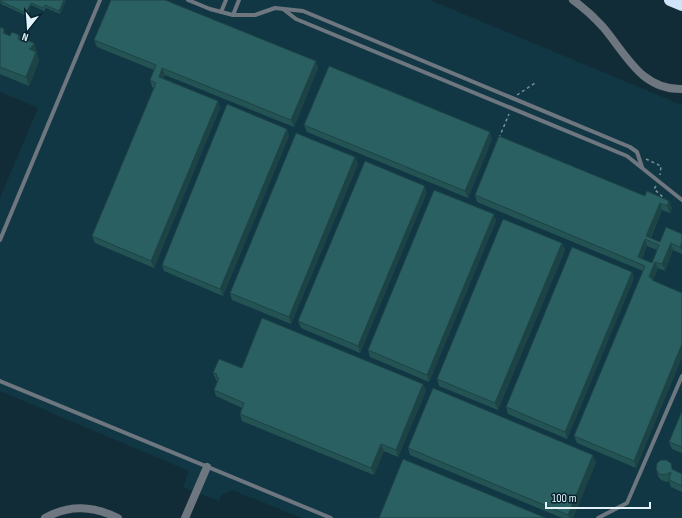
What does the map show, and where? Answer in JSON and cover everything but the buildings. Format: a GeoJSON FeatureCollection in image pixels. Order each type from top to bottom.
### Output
{"type":"FeatureCollection","features":[{"type":"Feature","properties":{"kind":"highway"},"geometry":{"type":"LineString","coordinates":[[670,0],[682,5]]}},
{"type":"Feature","properties":{"kind":"street"},"geometry":{"type":"LineString","coordinates":[[573,0],[588,11],[604,28],[644,78],[663,88],[682,89]]}},
{"type":"Feature","properties":{"kind":"street"},"geometry":{"type":"LineString","coordinates":[[185,518],[207,467]]}},
{"type":"Feature","properties":{"kind":"street"},"geometry":{"type":"LineString","coordinates":[[45,518],[63,510],[83,508],[99,510],[118,518]]}},
{"type":"Feature","properties":{"kind":"lane"},"geometry":{"type":"LineString","coordinates":[[0,240],[100,0]]}},
{"type":"Feature","properties":{"kind":"lane"},"geometry":{"type":"LineString","coordinates":[[188,0],[233,15],[246,16],[275,8],[303,11],[630,147],[637,152],[642,167]]}},
{"type":"Feature","properties":{"kind":"lane"},"geometry":{"type":"LineString","coordinates":[[221,12],[226,0]]}},
{"type":"Feature","properties":{"kind":"lane"},"geometry":{"type":"LineString","coordinates":[[233,15],[239,0]]}},
{"type":"Feature","properties":{"kind":"lane"},"geometry":{"type":"LineString","coordinates":[[283,8],[296,19],[627,156],[682,200]]}},
{"type":"Feature","properties":{"kind":"lane"},"geometry":{"type":"LineString","coordinates":[[598,518],[627,503],[682,376]]}},
{"type":"Feature","properties":{"kind":"lane"},"geometry":{"type":"LineString","coordinates":[[0,382],[331,518]]}},
{"type":"Feature","properties":{"kind":"shaded area"},"geometry":{"type":"Polygon","coordinates":[[[0,0],[430,0],[682,105],[682,518],[302,518],[232,490],[221,495],[219,501],[183,487],[189,471],[0,391],[0,198],[38,108],[0,92],[0,0]]]}}]}
